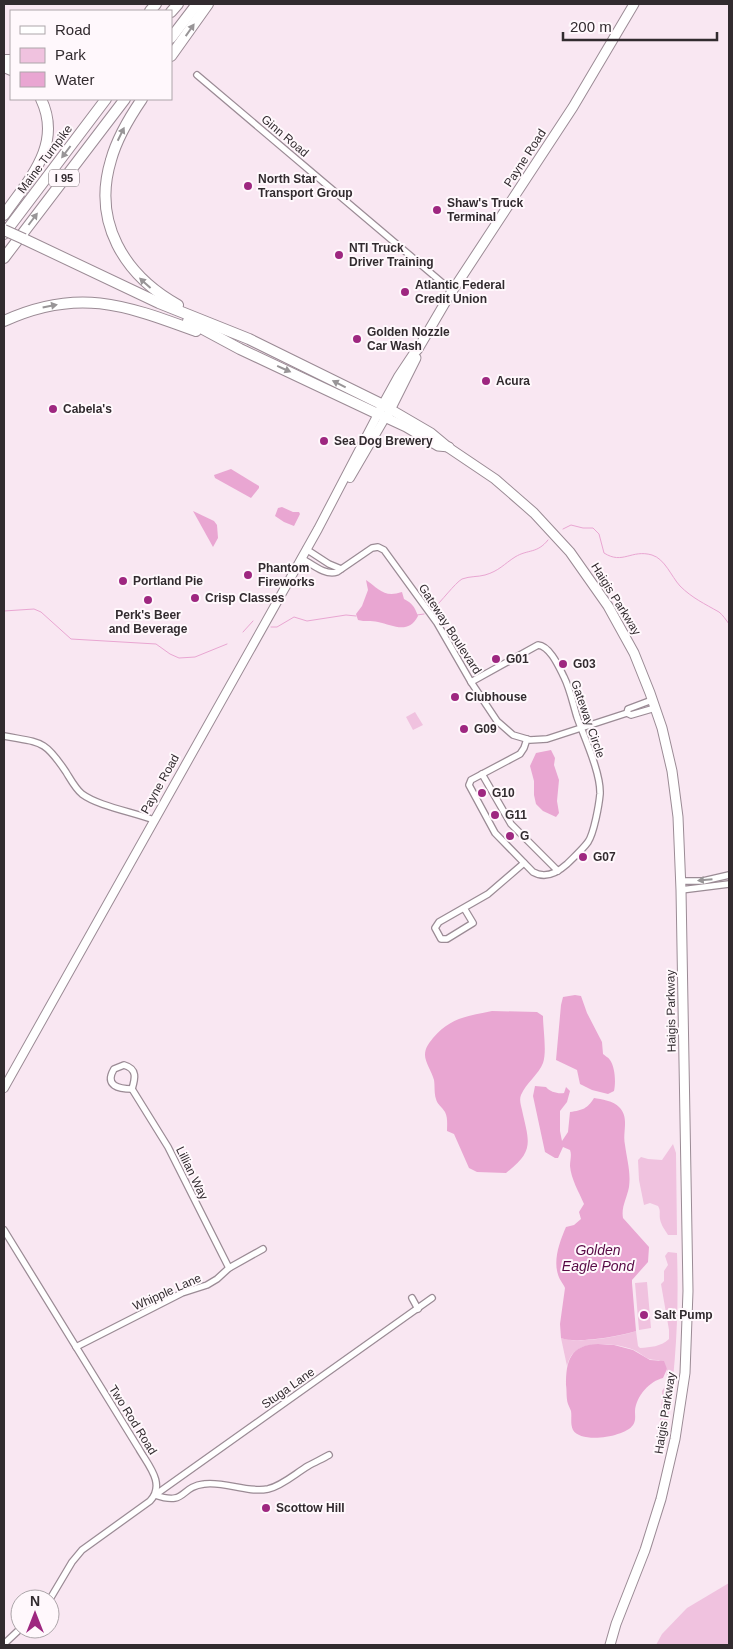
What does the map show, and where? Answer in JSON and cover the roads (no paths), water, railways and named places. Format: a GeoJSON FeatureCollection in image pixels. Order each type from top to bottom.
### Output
{"type":"FeatureCollection","features":[{"type":"Feature","properties":{"kind":"highway"},"geometry":{"type":"LineString","coordinates":[[172,37],[197,4]]}},
{"type":"Feature","properties":{"kind":"highway"},"geometry":{"type":"LineString","coordinates":[[172,55],[208,4]]}},
{"type":"Feature","properties":{"kind":"highway"},"geometry":{"type":"LineString","coordinates":[[4,215],[35,171],[46,148],[49,124],[42,100]]}},
{"type":"Feature","properties":{"kind":"highway","name":"Maine Turnpike"},"geometry":{"type":"LineString","coordinates":[[4,232],[105,100]]}},
{"type":"Feature","properties":{"kind":"highway","name":"I 95"},"geometry":{"type":"LineString","coordinates":[[4,258],[124,100]]}},
{"type":"Feature","properties":{"kind":"highway"},"geometry":{"type":"LineString","coordinates":[[141,100],[115,146],[108,170],[106,188],[106,206],[111,231],[132,268],[153,290],[185,309],[249,339],[384,412]]}},
{"type":"Feature","properties":{"kind":"highway"},"geometry":{"type":"LineString","coordinates":[[4,232],[185,320],[240,349]]}},
{"type":"Feature","properties":{"kind":"highway"},"geometry":{"type":"LineString","coordinates":[[23,241],[159,303],[249,339]]}},
{"type":"Feature","properties":{"kind":"highway"},"geometry":{"type":"LineString","coordinates":[[4,321],[28,311],[55,304],[78,302],[124,306],[240,349],[384,412]]}},
{"type":"Feature","properties":{"kind":"main road","name":"Payne Road"},"geometry":{"type":"LineString","coordinates":[[4,1088],[384,412],[399,376],[418,349],[452,291],[558,130],[634,4]]}},
{"type":"Feature","properties":{"kind":"main road","name":"Haigis Parkway"},"geometry":{"type":"LineString","coordinates":[[384,412],[438,446],[449,448],[477,465],[516,496],[570,552],[599,592],[620,626],[639,665],[665,740],[675,787],[680,833],[688,1291],[685,1372],[675,1439],[661,1499],[645,1550],[616,1624],[610,1645]]}},
{"type":"Feature","properties":{"kind":"street","name":"Ginn Road"},"geometry":{"type":"LineString","coordinates":[[197,75],[452,291]]}},
{"type":"Feature","properties":{"kind":"street","name":"Gateway Boulevard"},"geometry":{"type":"LineString","coordinates":[[341,569],[372,548],[378,547],[384,550],[437,623],[471,682],[500,724],[513,734],[527,739]]}},
{"type":"Feature","properties":{"kind":"street"},"geometry":{"type":"LineString","coordinates":[[306,549],[329,564],[341,569]]}},
{"type":"Feature","properties":{"kind":"street"},"geometry":{"type":"LineString","coordinates":[[301,558],[330,573],[341,569]]}},
{"type":"Feature","properties":{"kind":"street","name":"Gateway Circle"},"geometry":{"type":"LineString","coordinates":[[471,682],[538,645],[543,646],[550,653],[564,677],[599,782],[599,800],[592,834],[588,842],[558,871]]}},
{"type":"Feature","properties":{"kind":"street"},"geometry":{"type":"LineString","coordinates":[[482,774],[511,824],[558,871],[546,876],[538,875],[524,864],[495,832],[471,791],[470,781],[482,774],[520,754],[527,739],[547,739],[627,713],[628,709],[654,704]]}},
{"type":"Feature","properties":{"kind":"street"},"geometry":{"type":"LineString","coordinates":[[4,736],[37,742],[47,747],[75,786],[89,798],[154,820]]}},
{"type":"Feature","properties":{"kind":"street"},"geometry":{"type":"LineString","coordinates":[[464,908],[473,924],[447,939],[442,939],[436,930],[436,925],[464,908],[491,892],[524,864]]}},
{"type":"Feature","properties":{"kind":"street"},"geometry":{"type":"LineString","coordinates":[[681,885],[729,875]]}},
{"type":"Feature","properties":{"kind":"street"},"geometry":{"type":"LineString","coordinates":[[681,885],[729,884]]}},
{"type":"Feature","properties":{"kind":"street","name":"Lillian Way"},"geometry":{"type":"LineString","coordinates":[[132,1089],[120,1089],[113,1084],[111,1076],[116,1068],[124,1066],[133,1071],[135,1078],[132,1089],[162,1135],[229,1268]]}},
{"type":"Feature","properties":{"kind":"street","name":"Two Rod Road"},"geometry":{"type":"LineString","coordinates":[[4,1230],[153,1472],[157,1484],[155,1495]]}},
{"type":"Feature","properties":{"kind":"street","name":"Whipple Lane"},"geometry":{"type":"LineString","coordinates":[[76,1348],[182,1293],[207,1285],[229,1268],[263,1249]]}},
{"type":"Feature","properties":{"kind":"street"},"geometry":{"type":"LineString","coordinates":[[412,1298],[418,1309]]}},
{"type":"Feature","properties":{"kind":"street","name":"Stuga Lane"},"geometry":{"type":"LineString","coordinates":[[155,1495],[432,1298]]}},
{"type":"Feature","properties":{"kind":"street"},"geometry":{"type":"LineString","coordinates":[[56,1589],[72,1562],[82,1550],[146,1504],[155,1495],[167,1499],[175,1499],[198,1485],[211,1483],[241,1489],[270,1489],[328,1455]]}},
{"type":"Feature","properties":{"kind":"water"},"geometry":{"type":"Polygon","coordinates":[[[231,469],[259,486],[251,498],[215,478],[214,475],[231,469]]]}},
{"type":"Feature","properties":{"kind":"water"},"geometry":{"type":"Polygon","coordinates":[[[282,507],[293,512],[299,512],[300,514],[294,526],[275,516],[278,508],[282,507]]]}},
{"type":"Feature","properties":{"kind":"water"},"geometry":{"type":"Polygon","coordinates":[[[193,511],[214,521],[217,525],[218,538],[213,547],[193,511]]]}},
{"type":"Feature","properties":{"kind":"water"},"geometry":{"type":"Polygon","coordinates":[[[366,580],[386,593],[396,594],[402,592],[404,599],[413,606],[418,616],[414,622],[405,627],[400,627],[375,621],[358,620],[356,614],[362,606],[368,590],[366,580]]]}},
{"type":"Feature","properties":{"kind":"water"},"geometry":{"type":"Polygon","coordinates":[[[551,750],[555,758],[554,765],[559,780],[557,801],[559,813],[556,817],[543,811],[536,804],[534,781],[530,766],[536,753],[551,750]]]}},
{"type":"Feature","properties":{"kind":"water"},"geometry":{"type":"Polygon","coordinates":[[[581,996],[587,1013],[602,1042],[603,1054],[612,1063],[615,1079],[614,1091],[608,1094],[592,1090],[580,1084],[577,1070],[556,1060],[563,997],[581,996]]]}},
{"type":"Feature","properties":{"kind":"water"},"geometry":{"type":"Polygon","coordinates":[[[492,1011],[537,1012],[543,1016],[545,1046],[543,1063],[523,1091],[520,1099],[527,1130],[528,1145],[522,1158],[506,1173],[477,1172],[469,1168],[454,1134],[447,1131],[446,1114],[438,1104],[434,1080],[425,1055],[426,1048],[430,1042],[446,1026],[467,1016],[492,1011]]]}},
{"type":"Feature","properties":{"kind":"water","name":"Golden Eagle Pond"},"geometry":{"type":"Polygon","coordinates":[[[535,1086],[546,1087],[557,1093],[564,1093],[566,1087],[570,1091],[567,1102],[560,1111],[562,1141],[568,1132],[570,1112],[584,1108],[594,1098],[614,1103],[622,1111],[629,1171],[628,1191],[623,1218],[649,1247],[648,1262],[632,1280],[636,1331],[587,1340],[561,1338],[560,1324],[565,1288],[558,1275],[557,1254],[566,1227],[574,1225],[581,1219],[579,1212],[584,1204],[572,1176],[570,1150],[563,1147],[558,1158],[545,1152],[533,1096],[535,1086]]]}},
{"type":"Feature","properties":{"kind":"water"},"geometry":{"type":"Polygon","coordinates":[[[598,1344],[614,1345],[633,1350],[650,1360],[664,1361],[667,1369],[663,1378],[653,1382],[644,1390],[636,1405],[633,1425],[613,1436],[593,1438],[585,1437],[573,1430],[571,1411],[567,1399],[566,1376],[569,1362],[576,1351],[581,1347],[598,1344]]]}},
{"type":"Feature","properties":{"kind":"waterway"},"geometry":{"type":"LineString","coordinates":[[563,529],[571,525],[593,528],[599,534],[604,553],[617,558],[638,554],[657,557],[680,586],[719,612],[729,624]]}},
{"type":"Feature","properties":{"kind":"waterway"},"geometry":{"type":"LineString","coordinates":[[433,609],[462,579],[485,575],[494,571],[515,557],[540,547],[548,540]]}},
{"type":"Feature","properties":{"kind":"waterway"},"geometry":{"type":"LineString","coordinates":[[4,611],[34,609],[41,612],[71,639],[156,644],[179,658],[195,657],[227,644]]}},
{"type":"Feature","properties":{"kind":"waterway"},"geometry":{"type":"LineString","coordinates":[[417,615],[424,614]]}},
{"type":"Feature","properties":{"kind":"waterway"},"geometry":{"type":"LineString","coordinates":[[271,627],[277,627],[294,617],[307,621],[346,615],[356,616]]}},
{"type":"Feature","properties":{"kind":"waterway"},"geometry":{"type":"LineString","coordinates":[[243,632],[253,621]]}},
{"type":"Feature","properties":{"kind":"place","name":"North Star Transport Group"},"geometry":{"type":"Point","coordinates":[248,186]}},
{"type":"Feature","properties":{"kind":"place","name":"Shaw's Truck Terminal"},"geometry":{"type":"Point","coordinates":[437,210]}},
{"type":"Feature","properties":{"kind":"place","name":"NTI Truck Driver Training"},"geometry":{"type":"Point","coordinates":[339,255]}},
{"type":"Feature","properties":{"kind":"place","name":"Atlantic Federal Credit Union"},"geometry":{"type":"Point","coordinates":[405,292]}},
{"type":"Feature","properties":{"kind":"place","name":"Golden Nozzle Car Wash"},"geometry":{"type":"Point","coordinates":[357,339]}},
{"type":"Feature","properties":{"kind":"place","name":"Acura"},"geometry":{"type":"Point","coordinates":[486,381]}},
{"type":"Feature","properties":{"kind":"place","name":"Cabela's"},"geometry":{"type":"Point","coordinates":[53,409]}},
{"type":"Feature","properties":{"kind":"place","name":"Sea Dog Brewery"},"geometry":{"type":"Point","coordinates":[324,441]}},
{"type":"Feature","properties":{"kind":"place","name":"Phantom Fireworks"},"geometry":{"type":"Point","coordinates":[248,575]}},
{"type":"Feature","properties":{"kind":"place","name":"Portland Pie"},"geometry":{"type":"Point","coordinates":[123,581]}},
{"type":"Feature","properties":{"kind":"place","name":"Crisp Classes"},"geometry":{"type":"Point","coordinates":[195,598]}},
{"type":"Feature","properties":{"kind":"place","name":"Perk's Beer and Beverage"},"geometry":{"type":"Point","coordinates":[148,600]}},
{"type":"Feature","properties":{"kind":"place","name":"G01"},"geometry":{"type":"Point","coordinates":[496,659]}},
{"type":"Feature","properties":{"kind":"place","name":"G03"},"geometry":{"type":"Point","coordinates":[563,664]}},
{"type":"Feature","properties":{"kind":"place","name":"Clubhouse"},"geometry":{"type":"Point","coordinates":[455,697]}},
{"type":"Feature","properties":{"kind":"place","name":"G09"},"geometry":{"type":"Point","coordinates":[464,729]}},
{"type":"Feature","properties":{"kind":"place","name":"G10"},"geometry":{"type":"Point","coordinates":[482,793]}},
{"type":"Feature","properties":{"kind":"place","name":"G11"},"geometry":{"type":"Point","coordinates":[495,815]}},
{"type":"Feature","properties":{"kind":"place","name":"G"},"geometry":{"type":"Point","coordinates":[510,836]}},
{"type":"Feature","properties":{"kind":"place","name":"G07"},"geometry":{"type":"Point","coordinates":[583,857]}},
{"type":"Feature","properties":{"kind":"place","name":"Salt Pump"},"geometry":{"type":"Point","coordinates":[644,1315]}},
{"type":"Feature","properties":{"kind":"place","name":"Scottow Hill"},"geometry":{"type":"Point","coordinates":[266,1508]}}]}
